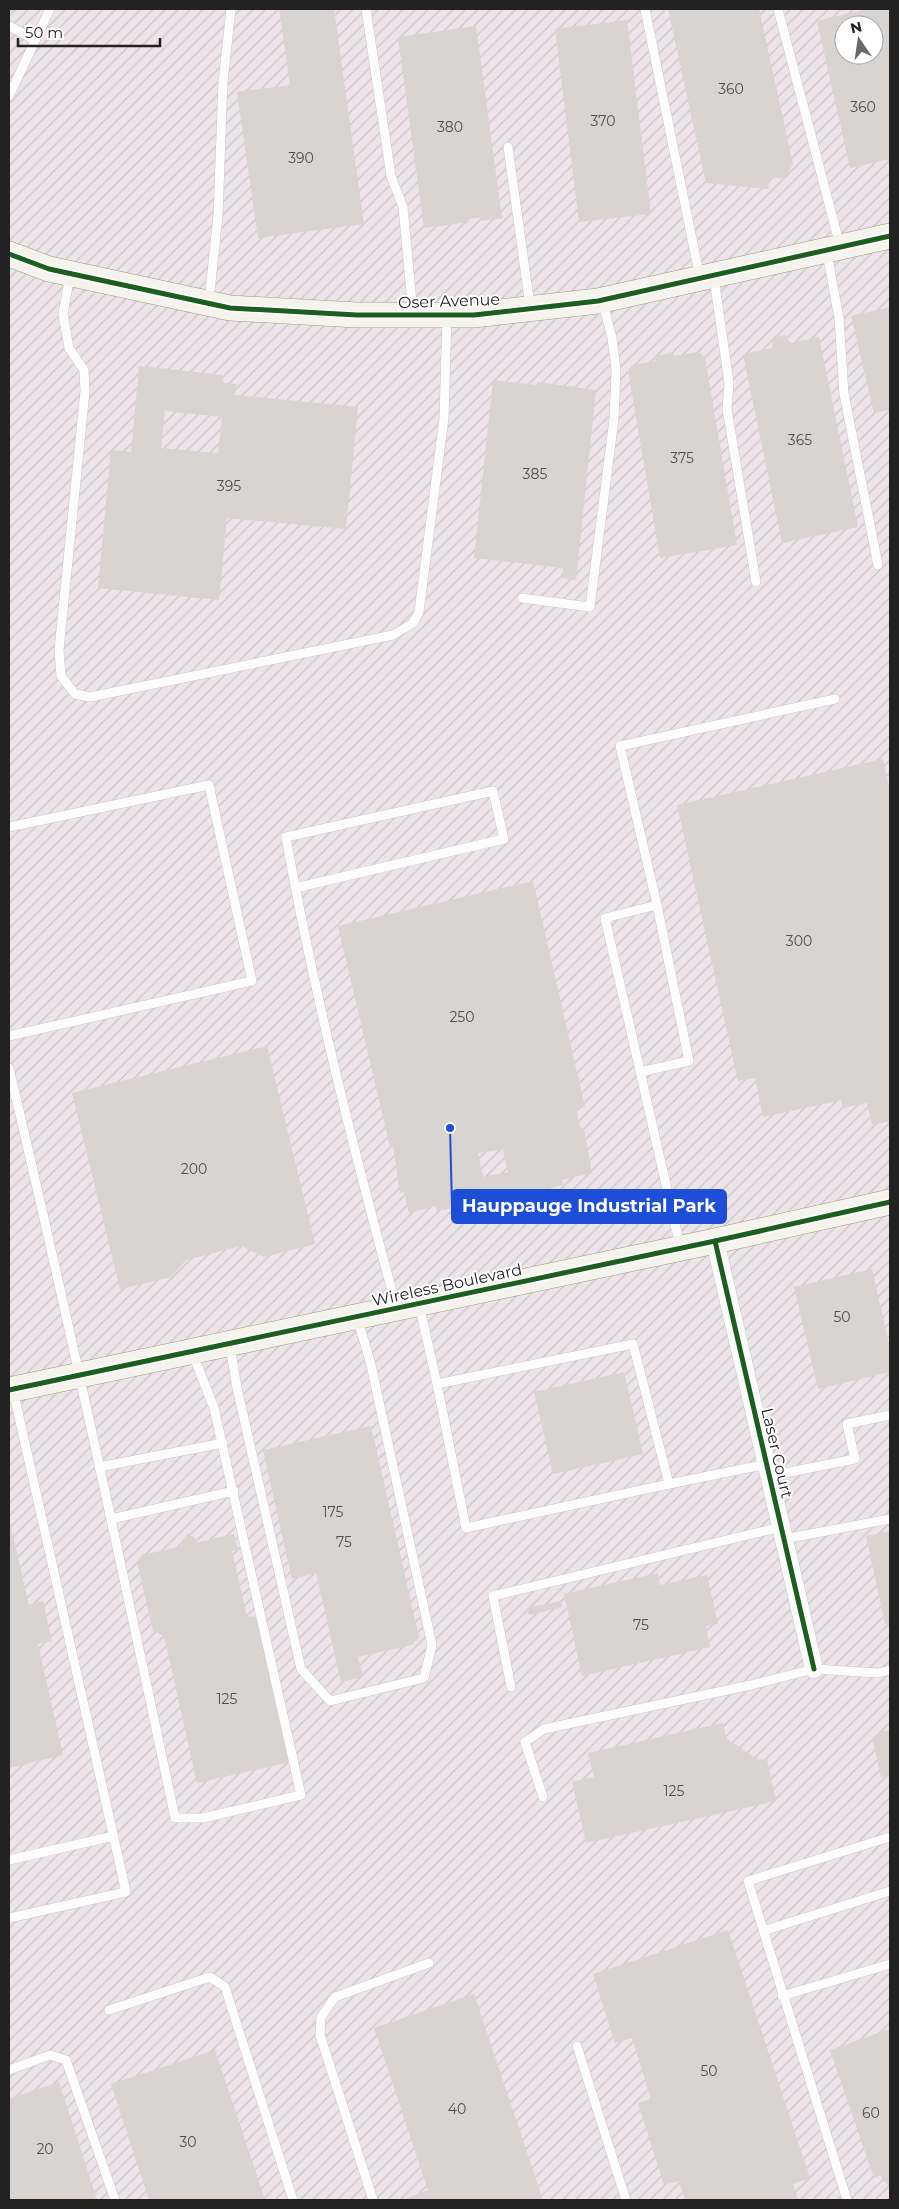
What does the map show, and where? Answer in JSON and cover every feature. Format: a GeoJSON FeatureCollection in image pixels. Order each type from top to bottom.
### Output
{"type":"FeatureCollection","features":[{"type":"Feature","properties":{"kind":"street","name":"Oser Avenue"},"geometry":{"type":"LineString","coordinates":[[9,254],[49,269],[70,274],[208,303],[250,309],[357,315],[474,315],[602,300],[890,236]]}},
{"type":"Feature","properties":{"kind":"street","name":"Wireless Boulevard"},"geometry":{"type":"LineString","coordinates":[[11,1390],[715,1241],[890,1202]]}},
{"type":"Feature","properties":{"kind":"street","name":"Laser Court"},"geometry":{"type":"LineString","coordinates":[[715,1241],[814,1670]]}},
{"type":"Feature","properties":{"kind":"lane"},"geometry":{"type":"LineString","coordinates":[[9,96],[50,9]]}},
{"type":"Feature","properties":{"kind":"lane"},"geometry":{"type":"LineString","coordinates":[[208,303],[218,216],[223,82],[231,9]]}},
{"type":"Feature","properties":{"kind":"lane"},"geometry":{"type":"LineString","coordinates":[[366,9],[391,176],[403,206],[413,316]]}},
{"type":"Feature","properties":{"kind":"lane"},"geometry":{"type":"LineString","coordinates":[[645,9],[728,368],[727,409],[756,582]]}},
{"type":"Feature","properties":{"kind":"lane"},"geometry":{"type":"LineString","coordinates":[[778,9],[834,248],[844,394],[878,564]]}},
{"type":"Feature","properties":{"kind":"lane"},"geometry":{"type":"LineString","coordinates":[[9,26],[35,40]]}},
{"type":"Feature","properties":{"kind":"lane"},"geometry":{"type":"LineString","coordinates":[[508,147],[531,309]]}},
{"type":"Feature","properties":{"kind":"lane"},"geometry":{"type":"LineString","coordinates":[[70,274],[63,314],[69,348],[84,370],[85,391],[59,650],[61,676],[75,694],[90,697],[393,635],[413,623],[419,612],[444,418],[447,315]]}},
{"type":"Feature","properties":{"kind":"lane"},"geometry":{"type":"LineString","coordinates":[[522,598],[590,607],[614,419],[616,386],[612,338],[602,300]]}},
{"type":"Feature","properties":{"kind":"lane"},"geometry":{"type":"LineString","coordinates":[[640,1072],[689,1061],[657,905],[620,746],[835,699]]}},
{"type":"Feature","properties":{"kind":"lane"},"geometry":{"type":"LineString","coordinates":[[9,827],[209,784],[252,981],[9,1036]]}},
{"type":"Feature","properties":{"kind":"lane"},"geometry":{"type":"LineString","coordinates":[[295,888],[504,840],[492,791],[286,837],[295,888],[352,1141],[408,1306],[437,1384],[466,1528],[669,1484],[855,1459],[847,1424],[890,1415]]}},
{"type":"Feature","properties":{"kind":"lane"},"geometry":{"type":"LineString","coordinates":[[657,905],[605,918],[681,1248]]}},
{"type":"Feature","properties":{"kind":"lane"},"geometry":{"type":"LineString","coordinates":[[9,1068],[67,1312],[78,1376],[111,1519],[175,1818],[203,1818],[301,1794],[223,1443],[214,1408],[192,1352]]}},
{"type":"Feature","properties":{"kind":"lane"},"geometry":{"type":"LineString","coordinates":[[230,1344],[237,1388],[301,1669],[330,1701],[424,1678],[432,1645],[371,1364],[357,1317]]}},
{"type":"Feature","properties":{"kind":"lane"},"geometry":{"type":"LineString","coordinates":[[437,1384],[633,1344],[669,1484]]}},
{"type":"Feature","properties":{"kind":"lane"},"geometry":{"type":"LineString","coordinates":[[9,1918],[126,1892],[11,1390]]}},
{"type":"Feature","properties":{"kind":"lane"},"geometry":{"type":"LineString","coordinates":[[99,1467],[223,1443]]}},
{"type":"Feature","properties":{"kind":"lane"},"geometry":{"type":"LineString","coordinates":[[111,1519],[234,1492]]}},
{"type":"Feature","properties":{"kind":"lane"},"geometry":{"type":"LineString","coordinates":[[511,1687],[493,1596],[783,1533],[890,1519]]}},
{"type":"Feature","properties":{"kind":"lane"},"geometry":{"type":"LineString","coordinates":[[543,1797],[525,1742],[544,1729],[814,1670],[878,1673],[890,1670]]}},
{"type":"Feature","properties":{"kind":"lane"},"geometry":{"type":"LineString","coordinates":[[9,1860],[114,1836]]}},
{"type":"Feature","properties":{"kind":"lane"},"geometry":{"type":"LineString","coordinates":[[847,2200],[782,1996],[748,1881],[890,1837]]}},
{"type":"Feature","properties":{"kind":"lane"},"geometry":{"type":"LineString","coordinates":[[763,1932],[890,1891]]}},
{"type":"Feature","properties":{"kind":"lane"},"geometry":{"type":"LineString","coordinates":[[373,2200],[320,2035],[321,2017],[334,1997],[429,1963]]}},
{"type":"Feature","properties":{"kind":"lane"},"geometry":{"type":"LineString","coordinates":[[782,1996],[890,1964]]}},
{"type":"Feature","properties":{"kind":"lane"},"geometry":{"type":"LineString","coordinates":[[109,2010],[210,1977],[224,1987],[293,2200]]}},
{"type":"Feature","properties":{"kind":"lane"},"geometry":{"type":"LineString","coordinates":[[577,2046],[626,2200]]}},
{"type":"Feature","properties":{"kind":"lane"},"geometry":{"type":"LineString","coordinates":[[9,2070],[50,2056],[66,2060],[115,2200]]}},
{"type":"Feature","properties":{"kind":"shaded area"},"geometry":{"type":"Polygon","coordinates":[[[9,9],[890,9],[890,2200],[9,2200],[9,9]]]}},
{"type":"Feature","properties":{"kind":"building"},"geometry":{"type":"Polygon","coordinates":[[[279,9],[334,9],[364,224],[258,238],[237,92],[290,85],[279,9]]]}},
{"type":"Feature","properties":{"kind":"building"},"geometry":{"type":"Polygon","coordinates":[[[668,9],[759,9],[793,164],[784,179],[770,177],[768,189],[706,183],[668,9]]]}},
{"type":"Feature","properties":{"kind":"building"},"geometry":{"type":"Polygon","coordinates":[[[867,9],[890,9],[890,159],[850,168],[817,21],[834,17],[834,65],[884,65],[884,15],[842,15],[867,9]]]}},
{"type":"Feature","properties":{"kind":"building"},"geometry":{"type":"Polygon","coordinates":[[[627,20],[651,214],[579,222],[555,29],[627,20]]]}},
{"type":"Feature","properties":{"kind":"building"},"geometry":{"type":"Polygon","coordinates":[[[476,26],[502,218],[482,221],[482,217],[469,219],[469,222],[424,228],[398,37],[476,26]]]}},
{"type":"Feature","properties":{"kind":"building"},"geometry":{"type":"Polygon","coordinates":[[[890,307],[890,410],[874,413],[851,316],[890,307]]]}},
{"type":"Feature","properties":{"kind":"building"},"geometry":{"type":"Polygon","coordinates":[[[785,335],[790,343],[819,337],[858,527],[782,543],[743,354],[772,348],[773,338],[785,335]]]}},
{"type":"Feature","properties":{"kind":"building"},"geometry":{"type":"Polygon","coordinates":[[[699,352],[705,358],[737,545],[660,558],[628,370],[632,365],[656,361],[655,356],[672,353],[675,356],[699,352]]]}},
{"type":"Feature","properties":{"kind":"building"},"geometry":{"type":"Polygon","coordinates":[[[139,366],[222,375],[224,383],[236,384],[235,395],[358,407],[346,529],[227,518],[219,600],[98,588],[111,450],[131,452],[139,366]],[[165,411],[161,448],[218,453],[222,417],[165,411]]]}},
{"type":"Feature","properties":{"kind":"building"},"geometry":{"type":"Polygon","coordinates":[[[493,380],[537,385],[537,382],[596,390],[576,580],[562,578],[563,568],[474,558],[493,380]]]}},
{"type":"Feature","properties":{"kind":"building"},"geometry":{"type":"Polygon","coordinates":[[[883,759],[890,792],[890,1121],[872,1125],[867,1103],[843,1108],[841,1100],[763,1117],[755,1078],[738,1081],[677,805],[883,759]]]}},
{"type":"Feature","properties":{"kind":"building"},"geometry":{"type":"Polygon","coordinates":[[[533,881],[585,1107],[576,1109],[580,1127],[584,1129],[592,1173],[562,1180],[563,1185],[537,1191],[538,1194],[517,1199],[518,1202],[485,1210],[483,1203],[437,1211],[436,1206],[409,1213],[404,1192],[400,1193],[393,1146],[390,1147],[338,926],[533,881]],[[503,1149],[478,1153],[483,1177],[508,1172],[503,1149]]]}},
{"type":"Feature","properties":{"kind":"building"},"geometry":{"type":"Polygon","coordinates":[[[267,1046],[315,1244],[264,1257],[241,1246],[186,1260],[171,1277],[120,1289],[72,1093],[267,1046]]]}},
{"type":"Feature","properties":{"kind":"building"},"geometry":{"type":"Polygon","coordinates":[[[872,1269],[890,1348],[890,1372],[818,1389],[794,1287],[872,1269]]]}},
{"type":"Feature","properties":{"kind":"building"},"geometry":{"type":"Polygon","coordinates":[[[624,1372],[643,1454],[553,1474],[534,1392],[624,1372]]]}},
{"type":"Feature","properties":{"kind":"building"},"geometry":{"type":"Polygon","coordinates":[[[371,1426],[419,1637],[412,1645],[358,1657],[363,1677],[341,1682],[316,1573],[292,1579],[263,1450],[371,1426]]]}},
{"type":"Feature","properties":{"kind":"building"},"geometry":{"type":"Polygon","coordinates":[[[9,1519],[29,1605],[43,1601],[52,1641],[38,1644],[63,1755],[9,1768],[9,1519]]]}},
{"type":"Feature","properties":{"kind":"building"},"geometry":{"type":"Polygon","coordinates":[[[890,1531],[890,1623],[885,1624],[866,1536],[890,1531]]]}},
{"type":"Feature","properties":{"kind":"building"},"geometry":{"type":"Polygon","coordinates":[[[188,1533],[195,1538],[196,1543],[234,1534],[238,1550],[232,1551],[247,1616],[257,1617],[290,1762],[197,1783],[164,1636],[153,1631],[137,1562],[142,1555],[183,1546],[182,1541],[188,1533]]]}},
{"type":"Feature","properties":{"kind":"building"},"geometry":{"type":"Polygon","coordinates":[[[658,1573],[660,1585],[707,1575],[718,1624],[706,1626],[710,1647],[582,1676],[564,1594],[658,1573]]]}},
{"type":"Feature","properties":{"kind":"building"},"geometry":{"type":"Polygon","coordinates":[[[561,1601],[562,1607],[529,1615],[527,1608],[561,1601]]]}},
{"type":"Feature","properties":{"kind":"building"},"geometry":{"type":"Polygon","coordinates":[[[723,1723],[726,1738],[758,1760],[767,1759],[776,1801],[586,1843],[572,1782],[594,1777],[588,1753],[723,1723]]]}},
{"type":"Feature","properties":{"kind":"building"},"geometry":{"type":"Polygon","coordinates":[[[890,1730],[890,1775],[881,1777],[873,1741],[880,1732],[890,1730]]]}},
{"type":"Feature","properties":{"kind":"building"},"geometry":{"type":"Polygon","coordinates":[[[728,1930],[810,2178],[793,2184],[798,2200],[685,2200],[679,2181],[664,2185],[638,2103],[651,2099],[632,2038],[615,2043],[593,1974],[728,1930]]]}},
{"type":"Feature","properties":{"kind":"building"},"geometry":{"type":"Polygon","coordinates":[[[474,1994],[543,2200],[408,2200],[407,2198],[428,2190],[374,2028],[474,1994]]]}},
{"type":"Feature","properties":{"kind":"building"},"geometry":{"type":"Polygon","coordinates":[[[890,2029],[890,2186],[882,2180],[881,2175],[874,2178],[830,2050],[890,2029]]]}},
{"type":"Feature","properties":{"kind":"building"},"geometry":{"type":"Polygon","coordinates":[[[215,2050],[265,2200],[149,2200],[111,2084],[215,2050]]]}},
{"type":"Feature","properties":{"kind":"building"},"geometry":{"type":"Polygon","coordinates":[[[59,2082],[97,2200],[9,2200],[9,2099],[59,2082]]]}},
{"type":"Feature","properties":{"kind":"cycle path"},"geometry":{"type":"LineString","coordinates":[[9,254],[49,269],[230,308],[357,315],[474,315],[598,301],[890,236]]}},
{"type":"Feature","properties":{"kind":"cycle path"},"geometry":{"type":"LineString","coordinates":[[9,1390],[715,1241],[890,1202]]}},
{"type":"Feature","properties":{"kind":"cycle path"},"geometry":{"type":"LineString","coordinates":[[715,1241],[814,1669]]}},
{"type":"Feature","properties":{"kind":"place","name":"Hauppauge Industrial Park"},"geometry":{"type":"Point","coordinates":[450,1128]}}]}
